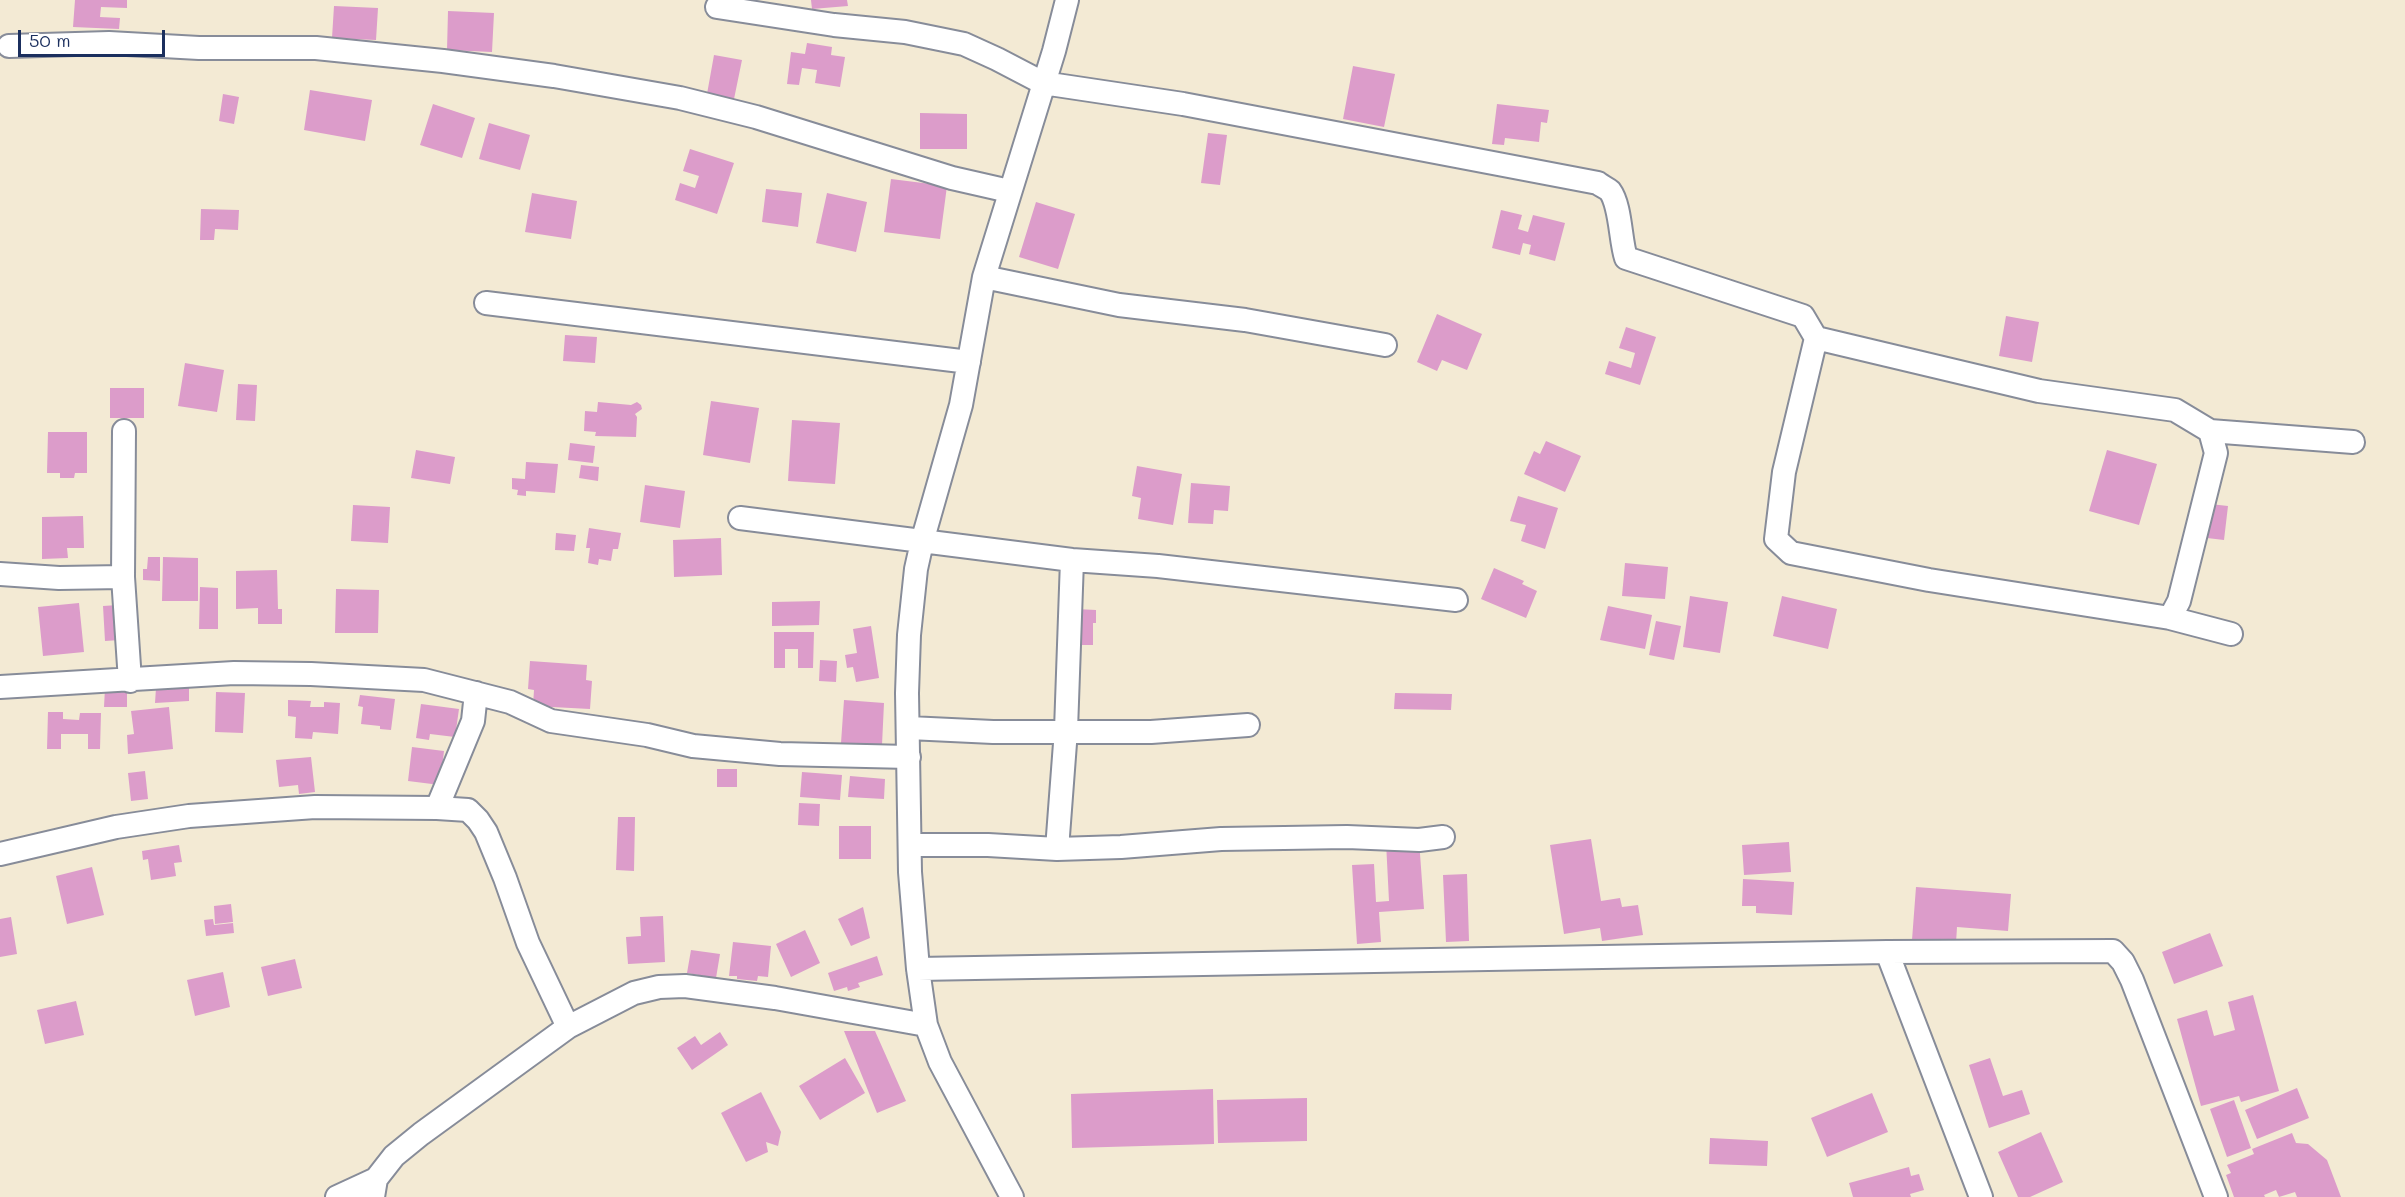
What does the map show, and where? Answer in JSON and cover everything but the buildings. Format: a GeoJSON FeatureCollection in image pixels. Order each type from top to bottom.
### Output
{"type":"FeatureCollection","features":[{"type":"Feature","properties":{"kind":"street"},"geometry":{"type":"LineString","coordinates":[[1012,1197],[945,1072],[926,1025],[918,969],[910,845],[907,693],[909,635],[916,569],[961,405],[984,277],[1067,0]]}},
{"type":"Feature","properties":{"kind":"street"},"geometry":{"type":"LineString","coordinates":[[717,7],[905,32],[964,44],[1043,83],[1183,104],[1598,183],[1610,191],[1617,210],[1626,258],[1803,315],[1816,338],[1784,472],[1776,539],[1791,553],[1929,580],[2170,618],[2231,634]]}},
{"type":"Feature","properties":{"kind":"street"},"geometry":{"type":"LineString","coordinates":[[9,46],[109,43],[199,48],[316,48],[443,61],[554,76],[691,100],[756,117],[952,178],[1010,192]]}},
{"type":"Feature","properties":{"kind":"street"},"geometry":{"type":"LineString","coordinates":[[984,277],[1119,305],[1245,320],[1385,345]]}},
{"type":"Feature","properties":{"kind":"street"},"geometry":{"type":"LineString","coordinates":[[486,303],[969,362]]}},
{"type":"Feature","properties":{"kind":"street"},"geometry":{"type":"LineString","coordinates":[[1816,338],[2039,391],[2175,410],[2210,431],[2353,442]]}},
{"type":"Feature","properties":{"kind":"street"},"geometry":{"type":"LineString","coordinates":[[124,431],[123,577],[130,681]]}},
{"type":"Feature","properties":{"kind":"street"},"geometry":{"type":"LineString","coordinates":[[2170,618],[2179,601],[2216,453],[2210,431]]}},
{"type":"Feature","properties":{"kind":"street"},"geometry":{"type":"LineString","coordinates":[[740,518],[1072,560],[1158,566],[1456,600]]}},
{"type":"Feature","properties":{"kind":"street"},"geometry":{"type":"LineString","coordinates":[[1057,849],[1066,730],[1072,560]]}},
{"type":"Feature","properties":{"kind":"street"},"geometry":{"type":"LineString","coordinates":[[0,574],[59,578],[123,577]]}},
{"type":"Feature","properties":{"kind":"street"},"geometry":{"type":"LineString","coordinates":[[0,687],[234,673],[311,674],[424,680],[510,702],[551,721],[647,735],[693,746],[780,754],[909,757]]}},
{"type":"Feature","properties":{"kind":"street"},"geometry":{"type":"LineString","coordinates":[[437,808],[472,721],[476,693]]}},
{"type":"Feature","properties":{"kind":"street"},"geometry":{"type":"LineString","coordinates":[[909,728],[993,732],[1066,730],[1151,732],[1248,725]]}},
{"type":"Feature","properties":{"kind":"street"},"geometry":{"type":"LineString","coordinates":[[0,854],[116,827],[189,816],[315,807],[468,810],[486,832],[528,943],[568,1028]]}},
{"type":"Feature","properties":{"kind":"street"},"geometry":{"type":"LineString","coordinates":[[910,845],[988,845],[1057,849],[1121,847],[1221,839],[1347,837],[1419,840],[1443,837]]}},
{"type":"Feature","properties":{"kind":"street"},"geometry":{"type":"LineString","coordinates":[[918,969],[1887,952],[2113,951],[2123,962],[2132,980],[2216,1197]]}},
{"type":"Feature","properties":{"kind":"street"},"geometry":{"type":"LineString","coordinates":[[1887,952],[1981,1197]]}},
{"type":"Feature","properties":{"kind":"street"},"geometry":{"type":"LineString","coordinates":[[337,1197],[374,1188],[394,1156],[421,1134],[568,1028],[634,993],[659,987],[685,986],[775,998],[926,1025]]}}]}
